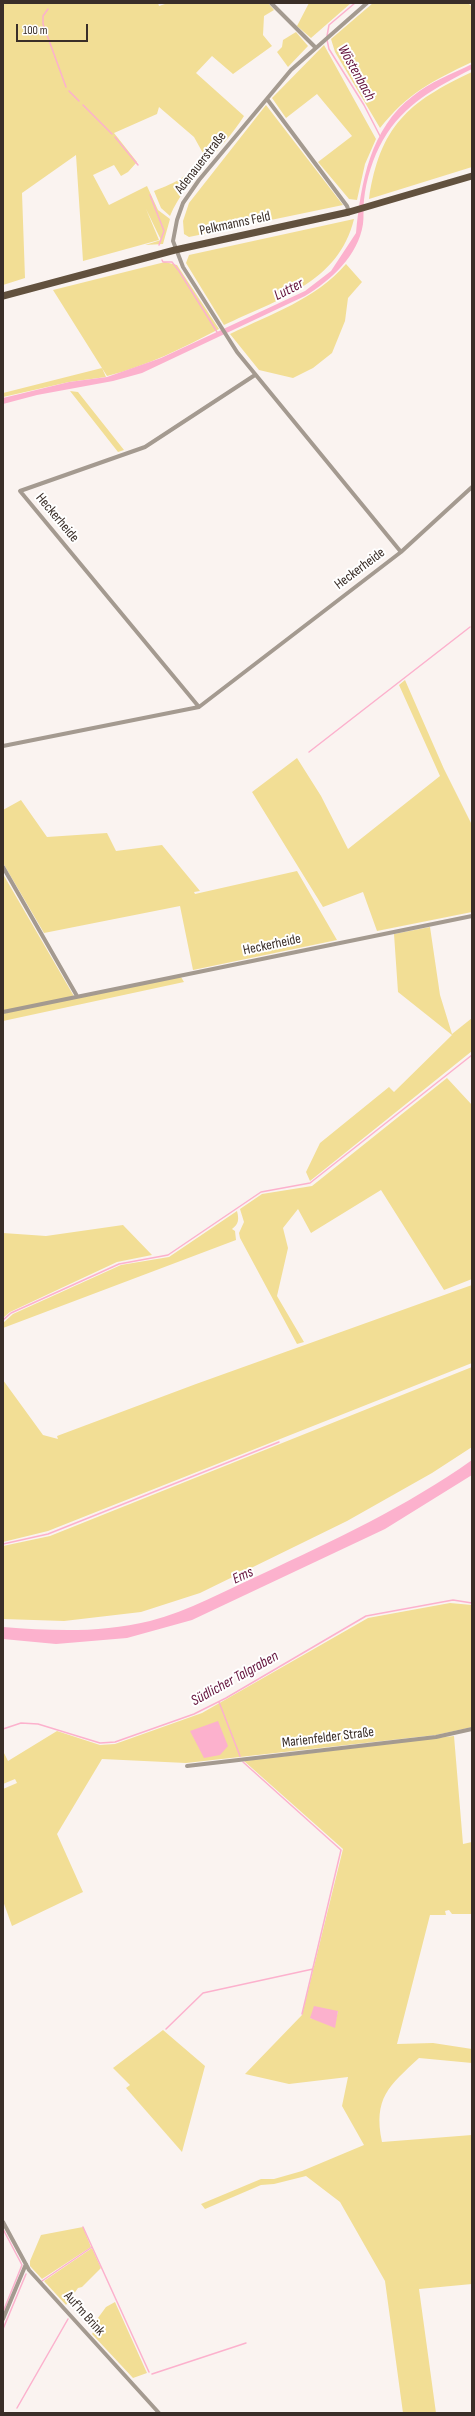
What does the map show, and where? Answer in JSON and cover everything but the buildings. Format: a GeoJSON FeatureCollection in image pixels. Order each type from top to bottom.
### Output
{"type":"FeatureCollection","features":[{"type":"Feature","properties":{"kind":"main road","name":"Pelkmanns Feld"},"geometry":{"type":"LineString","coordinates":[[3,296],[175,250],[372,206],[472,176]]}},
{"type":"Feature","properties":{"kind":"street"},"geometry":{"type":"LineString","coordinates":[[271,3],[315,47]]}},
{"type":"Feature","properties":{"kind":"street","name":"Adenauerstraße"},"geometry":{"type":"LineString","coordinates":[[175,250],[173,241],[177,220],[189,193],[267,99],[315,47],[367,3]]}},
{"type":"Feature","properties":{"kind":"street"},"geometry":{"type":"LineString","coordinates":[[267,99],[352,211]]}},
{"type":"Feature","properties":{"kind":"street","name":"Heckerheide"},"geometry":{"type":"LineString","coordinates":[[175,250],[183,267],[227,338],[255,375],[401,552]]}},
{"type":"Feature","properties":{"kind":"street","name":"Heckerheide"},"geometry":{"type":"LineString","coordinates":[[199,706],[20,490],[145,447],[255,375]]}},
{"type":"Feature","properties":{"kind":"street","name":"Heckerheide"},"geometry":{"type":"LineString","coordinates":[[3,746],[199,706],[401,552],[472,487]]}},
{"type":"Feature","properties":{"kind":"street"},"geometry":{"type":"LineString","coordinates":[[3,867],[77,996]]}},
{"type":"Feature","properties":{"kind":"street","name":"Heckerheide"},"geometry":{"type":"LineString","coordinates":[[3,1012],[472,916]]}},
{"type":"Feature","properties":{"kind":"street","name":"Marienfelder Straße"},"geometry":{"type":"LineString","coordinates":[[186,1766],[436,1737],[472,1729]]}},
{"type":"Feature","properties":{"kind":"street","name":"Auf'm Brink"},"geometry":{"type":"LineString","coordinates":[[3,2222],[26,2264],[159,2413]]}},
{"type":"Feature","properties":{"kind":"street"},"geometry":{"type":"LineString","coordinates":[[3,2319],[26,2264]]}},
{"type":"Feature","properties":{"kind":"shaded area"},"geometry":{"type":"Polygon","coordinates":[[[3,3],[158,3],[159,6],[168,3],[268,3],[274,10],[264,16],[263,35],[272,46],[233,74],[212,56],[196,73],[244,116],[226,141],[195,176],[177,202],[170,216],[161,208],[154,191],[170,185],[182,178],[194,168],[204,155],[194,137],[159,107],[157,114],[114,133],[137,162],[128,172],[121,176],[114,165],[93,175],[109,205],[147,186],[158,210],[170,219],[163,244],[145,245],[161,240],[146,209],[159,240],[83,261],[76,155],[22,193],[25,278],[3,285],[3,3]]]}},
{"type":"Feature","properties":{"kind":"shaded area"},"geometry":{"type":"Polygon","coordinates":[[[309,3],[351,3],[311,38],[297,26],[309,3]]]}},
{"type":"Feature","properties":{"kind":"shaded area"},"geometry":{"type":"Polygon","coordinates":[[[373,3],[468,3],[472,7],[472,62],[445,75],[422,89],[390,116],[380,128],[335,52],[331,39],[373,3]]]}},
{"type":"Feature","properties":{"kind":"shaded area"},"geometry":{"type":"Polygon","coordinates":[[[296,32],[308,46],[288,67],[277,52],[282,47],[283,40],[296,32]]]}},
{"type":"Feature","properties":{"kind":"shaded area"},"geometry":{"type":"Polygon","coordinates":[[[324,45],[376,139],[365,164],[357,200],[349,199],[318,162],[352,136],[317,94],[286,118],[272,98],[324,45]]]}},
{"type":"Feature","properties":{"kind":"shaded area"},"geometry":{"type":"Polygon","coordinates":[[[472,64],[472,69],[434,90],[411,106],[391,127],[379,147],[370,169],[365,192],[363,224],[360,236],[349,257],[342,266],[315,290],[142,373],[113,381],[37,395],[3,404],[3,398],[69,382],[107,377],[161,358],[305,291],[331,271],[356,233],[361,195],[370,158],[377,140],[398,109],[413,96],[434,82],[472,64]]]}},
{"type":"Feature","properties":{"kind":"shaded area"},"geometry":{"type":"Polygon","coordinates":[[[472,72],[472,167],[369,199],[374,174],[381,153],[390,135],[401,119],[414,106],[430,94],[472,72]]]}},
{"type":"Feature","properties":{"kind":"shaded area"},"geometry":{"type":"Polygon","coordinates":[[[266,105],[343,205],[189,237],[184,234],[183,221],[189,203],[266,105]]]}},
{"type":"Feature","properties":{"kind":"shaded area"},"geometry":{"type":"Polygon","coordinates":[[[354,219],[346,241],[335,259],[320,274],[284,297],[224,325],[186,263],[189,255],[354,219]]]}},
{"type":"Feature","properties":{"kind":"shaded area"},"geometry":{"type":"Polygon","coordinates":[[[165,262],[177,265],[219,329],[151,362],[107,376],[53,290],[165,262]]]}},
{"type":"Feature","properties":{"kind":"shaded area"},"geometry":{"type":"Polygon","coordinates":[[[346,264],[362,282],[348,298],[345,321],[332,353],[313,368],[293,378],[259,370],[230,334],[292,305],[307,296],[321,287],[346,264]]]}},
{"type":"Feature","properties":{"kind":"shaded area"},"geometry":{"type":"Polygon","coordinates":[[[102,368],[106,377],[69,382],[3,397],[3,393],[102,368]]]}},
{"type":"Feature","properties":{"kind":"shaded area"},"geometry":{"type":"Polygon","coordinates":[[[70,391],[78,392],[124,450],[118,452],[70,391]]]}},
{"type":"Feature","properties":{"kind":"shaded area"},"geometry":{"type":"Polygon","coordinates":[[[405,680],[444,769],[472,825],[472,912],[377,931],[363,892],[323,907],[252,792],[297,758],[321,796],[348,849],[440,776],[399,685],[405,680]]]}},
{"type":"Feature","properties":{"kind":"shaded area"},"geometry":{"type":"Polygon","coordinates":[[[21,800],[47,837],[107,833],[116,851],[162,845],[200,891],[194,892],[195,894],[297,871],[337,940],[193,970],[180,906],[44,933],[3,863],[3,810],[21,800]]]}},
{"type":"Feature","properties":{"kind":"shaded area"},"geometry":{"type":"Polygon","coordinates":[[[3,874],[75,998],[181,977],[184,982],[3,1021],[3,874]]]}},
{"type":"Feature","properties":{"kind":"shaded area"},"geometry":{"type":"Polygon","coordinates":[[[430,927],[440,995],[452,1034],[472,1018],[472,1051],[310,1181],[306,1172],[320,1143],[389,1087],[394,1092],[452,1035],[398,992],[394,934],[430,927]]]}},
{"type":"Feature","properties":{"kind":"shaded area"},"geometry":{"type":"Polygon","coordinates":[[[447,1078],[472,1105],[472,1279],[444,1290],[381,1190],[311,1233],[298,1209],[283,1228],[288,1248],[277,1296],[304,1342],[297,1344],[240,1238],[239,1233],[244,1222],[240,1209],[262,1194],[312,1186],[447,1078]]]}},
{"type":"Feature","properties":{"kind":"shaded area"},"geometry":{"type":"Polygon","coordinates":[[[237,1211],[238,1221],[232,1229],[235,1231],[236,1240],[3,1328],[3,1323],[13,1314],[121,1265],[169,1257],[237,1211]]]}},
{"type":"Feature","properties":{"kind":"shaded area"},"geometry":{"type":"Polygon","coordinates":[[[123,1225],[152,1255],[117,1262],[10,1312],[3,1318],[3,1233],[46,1236],[123,1225]]]}},
{"type":"Feature","properties":{"kind":"shaded area"},"geometry":{"type":"Polygon","coordinates":[[[472,1285],[472,1363],[48,1531],[3,1542],[3,1380],[43,1435],[58,1439],[57,1436],[196,1384],[472,1285]]]}},
{"type":"Feature","properties":{"kind":"shaded area"},"geometry":{"type":"Polygon","coordinates":[[[472,1367],[472,1447],[432,1473],[347,1521],[200,1593],[141,1612],[64,1621],[3,1619],[3,1546],[50,1536],[472,1367]]]}},
{"type":"Feature","properties":{"kind":"shaded area"},"geometry":{"type":"Polygon","coordinates":[[[472,1460],[472,1475],[385,1529],[192,1620],[127,1638],[56,1644],[3,1639],[3,1627],[59,1630],[113,1628],[150,1621],[179,1612],[289,1561],[396,1508],[472,1460]]]}},
{"type":"Feature","properties":{"kind":"shaded area"},"geometry":{"type":"Polygon","coordinates":[[[450,1603],[472,1605],[472,1727],[436,1735],[186,1763],[102,1759],[57,1834],[83,1892],[12,1926],[3,1901],[3,1789],[17,1783],[15,1779],[3,1784],[3,1751],[8,1761],[57,1731],[100,1745],[115,1744],[202,1713],[368,1618],[450,1603]]]}},
{"type":"Feature","properties":{"kind":"shaded area"},"geometry":{"type":"Polygon","coordinates":[[[218,1721],[228,1746],[220,1755],[204,1758],[190,1731],[218,1721]]]}},
{"type":"Feature","properties":{"kind":"shaded area"},"geometry":{"type":"Polygon","coordinates":[[[454,1736],[463,1844],[472,1842],[472,1914],[452,1914],[449,1910],[445,1911],[446,1915],[430,1915],[397,2044],[433,2043],[472,2049],[472,2063],[419,2058],[392,2085],[382,2103],[380,2114],[382,2142],[472,2135],[472,2284],[419,2289],[436,2413],[403,2413],[385,2281],[340,2202],[306,2176],[274,2184],[261,2185],[205,2209],[201,2204],[261,2179],[274,2179],[302,2171],[364,2145],[342,2106],[348,2077],[289,2084],[245,2074],[302,2015],[343,1849],[244,1761],[454,1736]],[[338,2011],[310,2018],[335,2023],[338,2011]]]}},
{"type":"Feature","properties":{"kind":"shaded area"},"geometry":{"type":"Polygon","coordinates":[[[314,2006],[338,2011],[335,2028],[310,2018],[314,2006]]]}},
{"type":"Feature","properties":{"kind":"shaded area"},"geometry":{"type":"Polygon","coordinates":[[[163,2030],[205,2066],[182,2152],[126,2088],[130,2085],[113,2068],[163,2030]]]}},
{"type":"Feature","properties":{"kind":"shaded area"},"geometry":{"type":"Polygon","coordinates":[[[83,2227],[91,2247],[42,2279],[30,2266],[30,2261],[41,2235],[83,2227]]]}},
{"type":"Feature","properties":{"kind":"shaded area"},"geometry":{"type":"Polygon","coordinates":[[[92,2248],[101,2268],[82,2287],[78,2288],[66,2305],[44,2281],[92,2248]]]}},
{"type":"Feature","properties":{"kind":"shaded area"},"geometry":{"type":"Polygon","coordinates":[[[115,2302],[147,2373],[133,2378],[92,2334],[98,2324],[95,2322],[106,2307],[115,2302]]]}},
{"type":"Feature","properties":{"kind":"waterway","name":"Wöstenbach"},"geometry":{"type":"LineString","coordinates":[[327,36],[329,25],[355,3]]}},
{"type":"Feature","properties":{"kind":"waterway"},"geometry":{"type":"LineString","coordinates":[[48,9],[43,16],[43,24],[66,87]]}},
{"type":"Feature","properties":{"kind":"waterway","name":"Wöstenbach"},"geometry":{"type":"LineString","coordinates":[[327,40],[329,49],[364,105],[380,136]]}},
{"type":"Feature","properties":{"kind":"waterway"},"geometry":{"type":"LineString","coordinates":[[69,91],[79,101]]}},
{"type":"Feature","properties":{"kind":"waterway"},"geometry":{"type":"LineString","coordinates":[[83,105],[112,134]]}},
{"type":"Feature","properties":{"kind":"waterway"},"geometry":{"type":"LineString","coordinates":[[115,137],[138,165]]}},
{"type":"Feature","properties":{"kind":"waterway"},"geometry":{"type":"LineString","coordinates":[[150,195],[164,231],[159,245]]}},
{"type":"Feature","properties":{"kind":"waterway"},"geometry":{"type":"LineString","coordinates":[[162,260],[163,262],[172,262],[179,271],[217,332]]}},
{"type":"Feature","properties":{"kind":"waterway"},"geometry":{"type":"LineString","coordinates":[[309,752],[470,627]]}},
{"type":"Feature","properties":{"kind":"waterway"},"geometry":{"type":"LineString","coordinates":[[3,1320],[11,1313],[119,1264],[168,1255],[261,1192],[310,1183],[472,1055]]}},
{"type":"Feature","properties":{"kind":"waterway"},"geometry":{"type":"LineString","coordinates":[[3,1544],[48,1534],[279,1442]]}},
{"type":"Feature","properties":{"kind":"waterway","name":"Südlicher Talgraben"},"geometry":{"type":"LineString","coordinates":[[3,1729],[21,1723],[38,1724],[100,1743],[115,1742],[194,1714],[226,1698],[366,1616],[453,1600],[472,1603]]}},
{"type":"Feature","properties":{"kind":"waterway"},"geometry":{"type":"LineString","coordinates":[[219,1702],[240,1756]]}},
{"type":"Feature","properties":{"kind":"waterway"},"geometry":{"type":"LineString","coordinates":[[243,1762],[341,1850],[302,2014]]}},
{"type":"Feature","properties":{"kind":"waterway"},"geometry":{"type":"LineString","coordinates":[[166,2029],[203,1993],[313,1969]]}},
{"type":"Feature","properties":{"kind":"waterway"},"geometry":{"type":"LineString","coordinates":[[83,2227],[149,2372]]}},
{"type":"Feature","properties":{"kind":"waterway"},"geometry":{"type":"LineString","coordinates":[[3,2229],[22,2265],[3,2312]]}},
{"type":"Feature","properties":{"kind":"waterway"},"geometry":{"type":"LineString","coordinates":[[42,2281],[92,2247]]}},
{"type":"Feature","properties":{"kind":"waterway"},"geometry":{"type":"LineString","coordinates":[[3,2329],[26,2274]]}},
{"type":"Feature","properties":{"kind":"waterway"},"geometry":{"type":"LineString","coordinates":[[17,2408],[68,2319]]}},
{"type":"Feature","properties":{"kind":"waterway"},"geometry":{"type":"LineString","coordinates":[[152,2374],[246,2343]]}},
{"type":"Feature","properties":{"kind":"water label","name":"Lutter"},"geometry":{"type":"Point","coordinates":[289,290]}},
{"type":"Feature","properties":{"kind":"water label","name":"Ems"},"geometry":{"type":"Point","coordinates":[243,1576]}}]}
